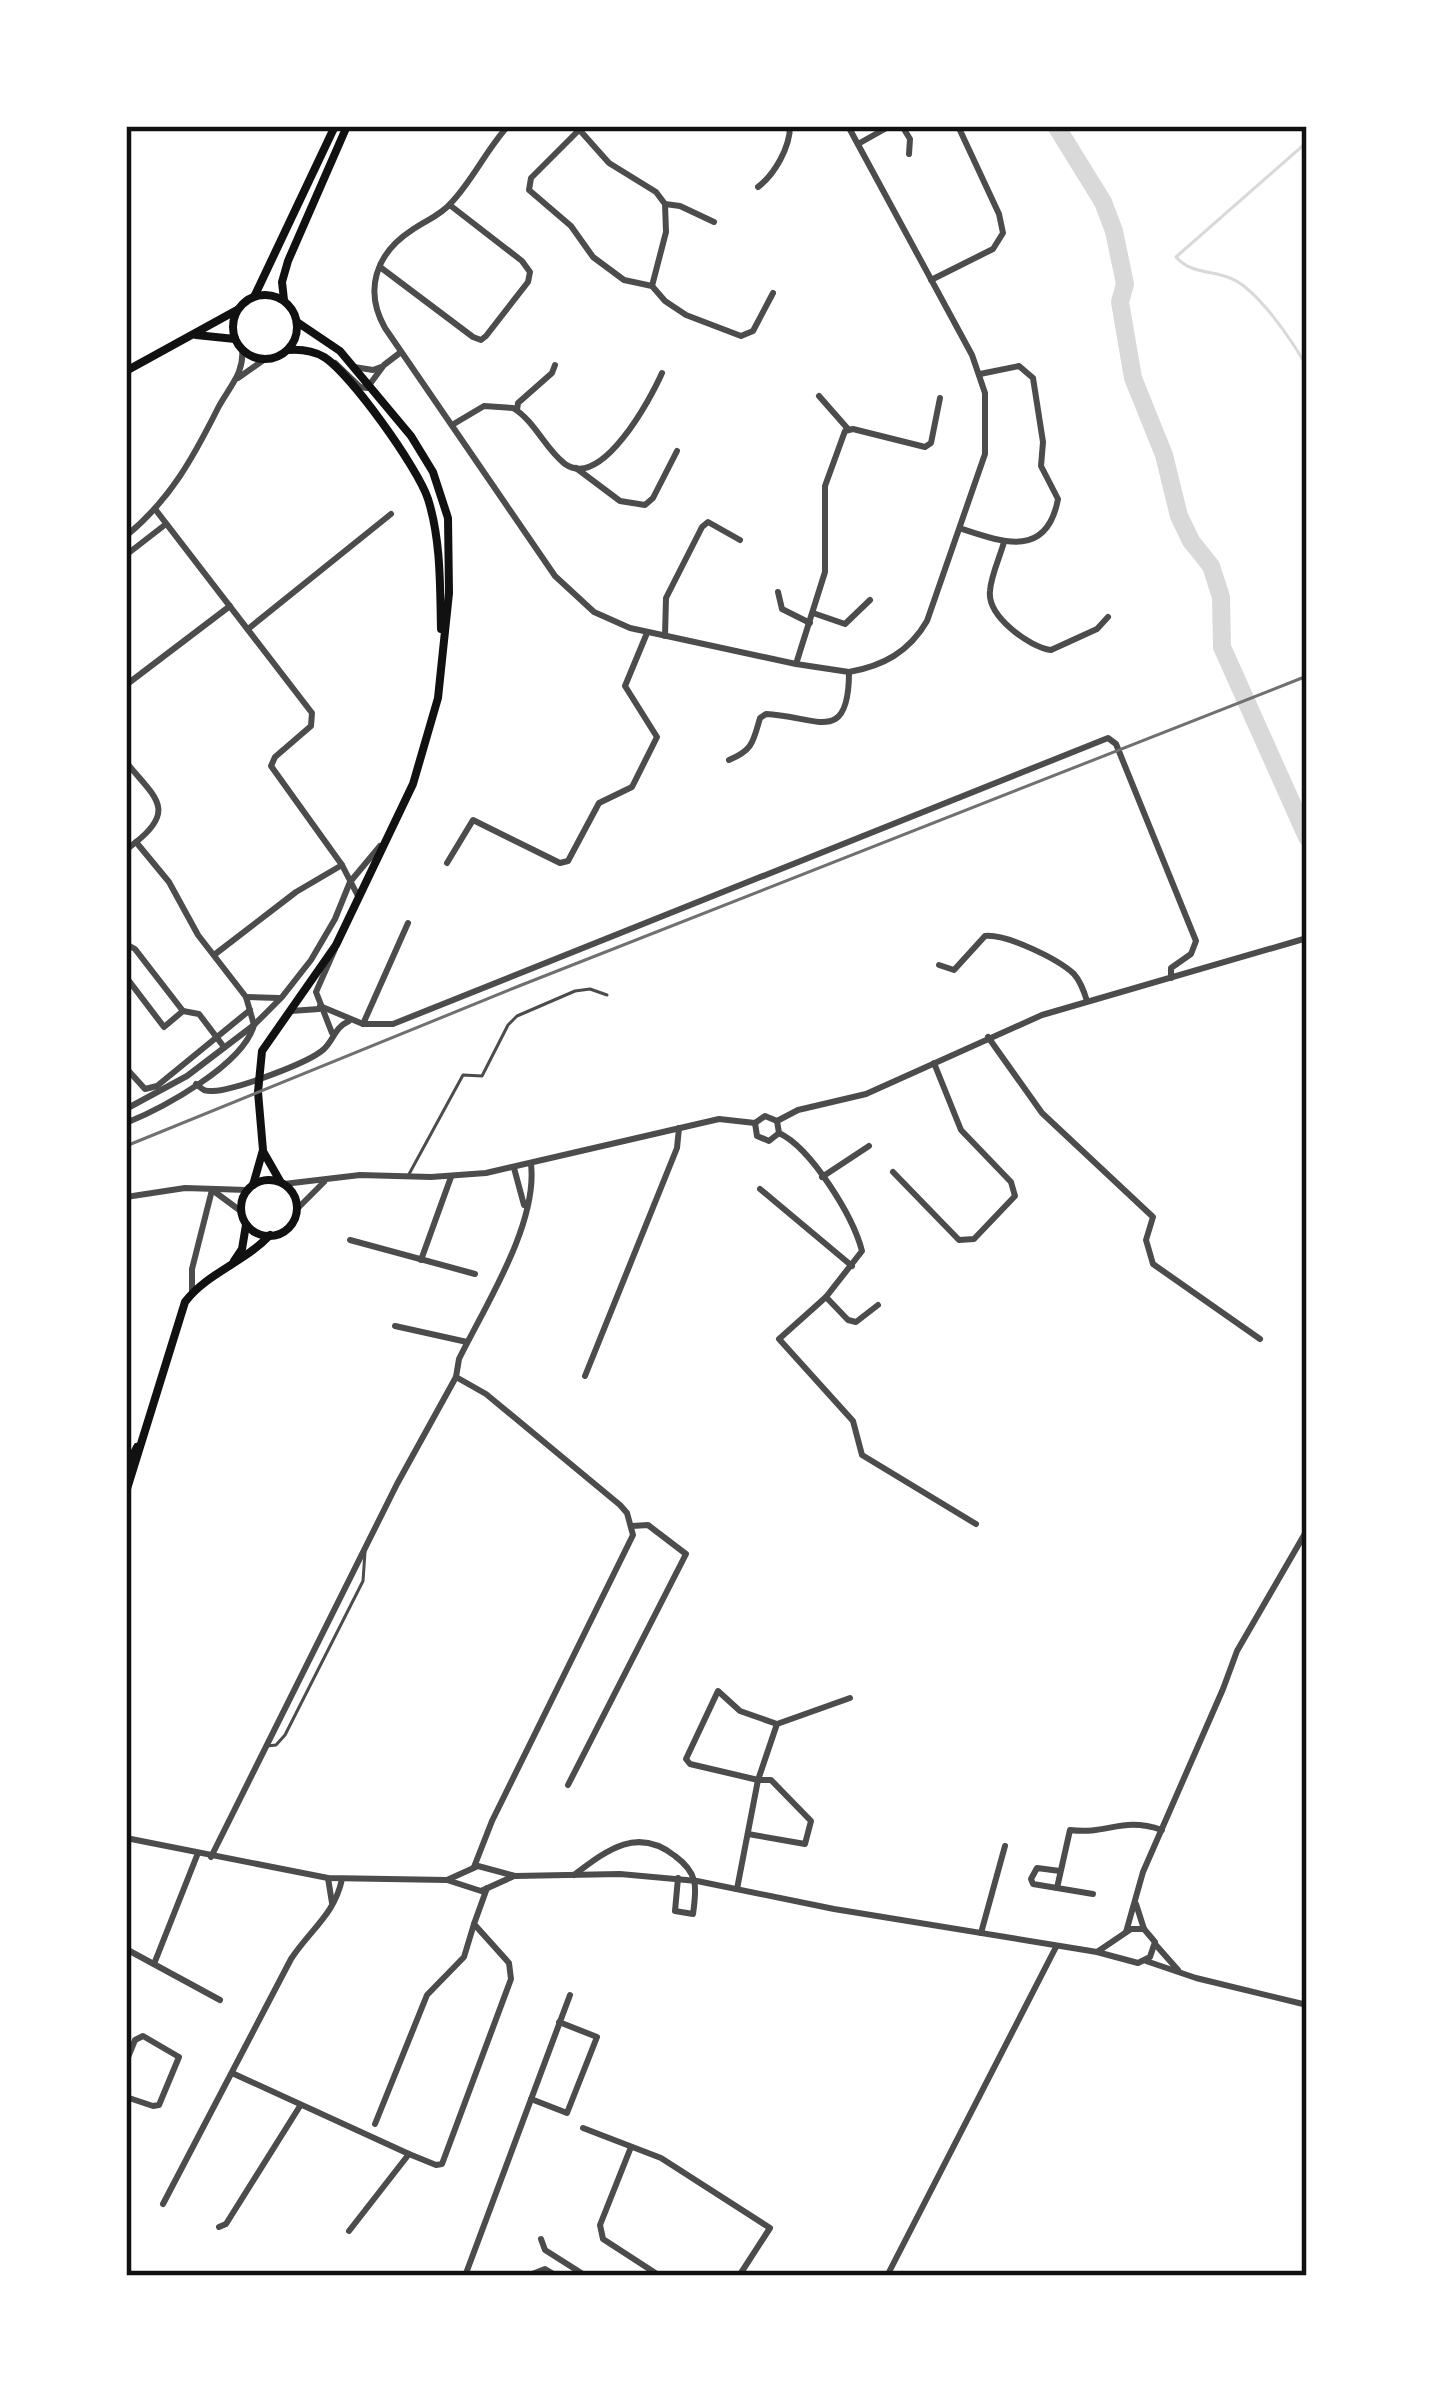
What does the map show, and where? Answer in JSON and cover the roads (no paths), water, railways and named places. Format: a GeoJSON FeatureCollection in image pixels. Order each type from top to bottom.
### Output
{"type":"FeatureCollection","features":[{"type":"Feature","properties":{"kind":"main road"},"geometry":{"type":"LineString","coordinates":[[255,297],[334,126]]}},
{"type":"Feature","properties":{"kind":"main road"},"geometry":{"type":"LineString","coordinates":[[226,1269],[242,1250],[246,1223],[242,1212],[263,1150],[260,1062],[268,1040],[336,945],[389,833],[425,752],[441,672],[450,570],[445,504],[422,453],[370,386],[332,343],[297,322],[284,301],[284,272],[347,126]]}},
{"type":"Feature","properties":{"kind":"main road"},"geometry":{"type":"LineString","coordinates":[[126,371],[255,297],[270,295],[284,301]]}},
{"type":"Feature","properties":{"kind":"main road"},"geometry":{"type":"LineString","coordinates":[[238,309],[234,324],[239,344]]}},
{"type":"Feature","properties":{"kind":"main road"},"geometry":{"type":"LineString","coordinates":[[288,350],[296,337],[297,322]]}},
{"type":"Feature","properties":{"kind":"main road"},"geometry":{"type":"LineString","coordinates":[[190,336],[219,334],[265,359],[288,350],[311,351],[329,360],[406,458],[428,500],[440,575],[441,672]]}},
{"type":"Feature","properties":{"kind":"main road"},"geometry":{"type":"LineString","coordinates":[[246,1223],[259,1234],[270,1235],[289,1228],[297,1209],[292,1193],[263,1150]]}},
{"type":"Feature","properties":{"kind":"main road"},"geometry":{"type":"LineString","coordinates":[[250,1188],[263,1180],[283,1184]]}},
{"type":"Feature","properties":{"kind":"main road"},"geometry":{"type":"LineString","coordinates":[[127,1479],[145,1436],[183,1307],[192,1292],[254,1252],[270,1235]]}},
{"type":"Feature","properties":{"kind":"main road"},"geometry":{"type":"LineString","coordinates":[[127,1479],[145,1436]]}},
{"type":"Feature","properties":{"kind":"street"},"geometry":{"type":"LineString","coordinates":[[589,126],[579,130],[531,178],[529,190],[571,226],[593,257],[624,280],[652,286],[686,315],[746,336],[773,293]]}},
{"type":"Feature","properties":{"kind":"street"},"geometry":{"type":"LineString","coordinates":[[758,187],[772,173],[789,139],[790,126]]}},
{"type":"Feature","properties":{"kind":"street"},"geometry":{"type":"LineString","coordinates":[[506,127],[450,205],[401,238],[380,267],[372,295],[374,308],[401,352],[568,591],[607,619],[647,633],[849,672],[882,663],[916,638],[930,614],[961,529],[988,434],[980,374],[848,126]]}},
{"type":"Feature","properties":{"kind":"street"},"geometry":{"type":"LineString","coordinates":[[858,144],[890,126]]}},
{"type":"Feature","properties":{"kind":"street"},"geometry":{"type":"LineString","coordinates":[[902,126],[910,139],[909,154]]}},
{"type":"Feature","properties":{"kind":"street"},"geometry":{"type":"LineString","coordinates":[[931,280],[993,249],[1003,233],[999,214],[958,126]]}},
{"type":"Feature","properties":{"kind":"street"},"geometry":{"type":"LineString","coordinates":[[579,130],[609,163],[656,192],[665,204],[666,232],[652,286]]}},
{"type":"Feature","properties":{"kind":"street"},"geometry":{"type":"LineString","coordinates":[[665,204],[714,223]]}},
{"type":"Feature","properties":{"kind":"street"},"geometry":{"type":"LineString","coordinates":[[380,267],[472,337],[481,340],[486,336],[528,282],[530,272],[450,205]]}},
{"type":"Feature","properties":{"kind":"street"},"geometry":{"type":"LineString","coordinates":[[126,536],[155,509],[196,455],[242,365],[239,344]]}},
{"type":"Feature","properties":{"kind":"street"},"geometry":{"type":"LineString","coordinates":[[354,367],[373,370],[401,352]]}},
{"type":"Feature","properties":{"kind":"street"},"geometry":{"type":"LineString","coordinates":[[235,381],[265,359]]}},
{"type":"Feature","properties":{"kind":"street"},"geometry":{"type":"LineString","coordinates":[[329,360],[346,370],[360,387],[370,386],[384,365]]}},
{"type":"Feature","properties":{"kind":"street"},"geometry":{"type":"LineString","coordinates":[[517,410],[518,403],[555,365]]}},
{"type":"Feature","properties":{"kind":"street"},"geometry":{"type":"LineString","coordinates":[[961,529],[1020,542],[1046,530],[1058,499],[1041,466],[1043,442],[1033,377],[1019,366],[980,374]]}},
{"type":"Feature","properties":{"kind":"street"},"geometry":{"type":"LineString","coordinates":[[576,468],[608,455],[633,426],[662,373]]}},
{"type":"Feature","properties":{"kind":"street"},"geometry":{"type":"LineString","coordinates":[[819,396],[848,429],[926,447],[931,443],[940,398]]}},
{"type":"Feature","properties":{"kind":"street"},"geometry":{"type":"LineString","coordinates":[[452,425],[490,404],[517,410],[564,463],[620,501],[645,505],[676,451]]}},
{"type":"Feature","properties":{"kind":"street"},"geometry":{"type":"LineString","coordinates":[[796,664],[828,551],[825,486],[848,429]]}},
{"type":"Feature","properties":{"kind":"street"},"geometry":{"type":"LineString","coordinates":[[155,509],[314,719],[274,757],[272,771],[342,866],[358,898]]}},
{"type":"Feature","properties":{"kind":"street"},"geometry":{"type":"LineString","coordinates":[[248,628],[391,514]]}},
{"type":"Feature","properties":{"kind":"street"},"geometry":{"type":"LineString","coordinates":[[664,636],[666,598],[705,523],[740,540]]}},
{"type":"Feature","properties":{"kind":"street"},"geometry":{"type":"LineString","coordinates":[[126,555],[166,524]]}},
{"type":"Feature","properties":{"kind":"street"},"geometry":{"type":"LineString","coordinates":[[1004,542],[989,592],[991,602],[1030,643],[1051,650],[1097,628],[1108,617]]}},
{"type":"Feature","properties":{"kind":"street"},"geometry":{"type":"LineString","coordinates":[[778,592],[782,609],[810,623]]}},
{"type":"Feature","properties":{"kind":"street"},"geometry":{"type":"LineString","coordinates":[[813,613],[845,624],[871,600]]}},
{"type":"Feature","properties":{"kind":"street"},"geometry":{"type":"LineString","coordinates":[[126,685],[230,607]]}},
{"type":"Feature","properties":{"kind":"street"},"geometry":{"type":"LineString","coordinates":[[447,863],[473,820],[560,863],[568,861],[599,803],[632,787],[657,737],[625,686],[647,633]]}},
{"type":"Feature","properties":{"kind":"street"},"geometry":{"type":"LineString","coordinates":[[728,760],[748,752],[755,743],[760,718],[766,714],[814,723],[842,713],[849,703],[849,672]]}},
{"type":"Feature","properties":{"kind":"street"},"geometry":{"type":"LineString","coordinates":[[288,1012],[321,1008],[380,1027],[413,1017],[1108,739],[1115,744],[1139,797],[1196,940],[1194,950],[1171,968],[1171,978]]}},
{"type":"Feature","properties":{"kind":"street"},"geometry":{"type":"LineString","coordinates":[[126,762],[155,799],[160,816],[155,827],[126,850]]}},
{"type":"Feature","properties":{"kind":"street"},"geometry":{"type":"LineString","coordinates":[[126,1109],[187,1076],[254,1025],[282,997],[311,960],[350,882],[389,833]]}},
{"type":"Feature","properties":{"kind":"street"},"geometry":{"type":"LineString","coordinates":[[126,1123],[159,1109],[224,1063],[243,1048],[254,1025],[246,997],[169,882],[136,842]]}},
{"type":"Feature","properties":{"kind":"street"},"geometry":{"type":"LineString","coordinates":[[214,955],[296,892],[342,866]]}},
{"type":"Feature","properties":{"kind":"street"},"geometry":{"type":"LineString","coordinates":[[363,1024],[408,923]]}},
{"type":"Feature","properties":{"kind":"street"},"geometry":{"type":"LineString","coordinates":[[940,965],[954,970],[985,936],[995,935],[1069,970],[1087,1000]]}},
{"type":"Feature","properties":{"kind":"street"},"geometry":{"type":"LineString","coordinates":[[777,1121],[798,1110],[866,1094],[988,1037],[1087,1000],[1304,939]]}},
{"type":"Feature","properties":{"kind":"street"},"geometry":{"type":"LineString","coordinates":[[126,944],[135,949],[183,1012]]}},
{"type":"Feature","properties":{"kind":"street"},"geometry":{"type":"LineString","coordinates":[[332,1033],[316,992],[336,945]]}},
{"type":"Feature","properties":{"kind":"street"},"geometry":{"type":"LineString","coordinates":[[126,977],[164,1027],[183,1012],[199,1014],[224,1048],[224,1063]]}},
{"type":"Feature","properties":{"kind":"street"},"geometry":{"type":"LineString","coordinates":[[246,997],[282,997]]}},
{"type":"Feature","properties":{"kind":"street"},"geometry":{"type":"LineString","coordinates":[[126,1068],[145,1089],[157,1086],[250,1010]]}},
{"type":"Feature","properties":{"kind":"street"},"geometry":{"type":"LineString","coordinates":[[187,1076],[214,1091],[248,1082],[322,1050],[332,1033],[353,1020]]}},
{"type":"Feature","properties":{"kind":"street"},"geometry":{"type":"LineString","coordinates":[[988,1037],[1042,1113],[1153,1217],[1146,1240],[1154,1264],[1260,1339]]}},
{"type":"Feature","properties":{"kind":"street"},"geometry":{"type":"LineString","coordinates":[[893,1172],[951,1234],[966,1241],[974,1239],[1015,1196],[1011,1182],[961,1130],[934,1063]]}},
{"type":"Feature","properties":{"kind":"street"},"geometry":{"type":"LineString","coordinates":[[755,1124],[765,1116],[777,1121]]}},
{"type":"Feature","properties":{"kind":"street"},"geometry":{"type":"LineString","coordinates":[[283,1184],[359,1175],[451,1177],[514,1168],[729,1118],[755,1124]]}},
{"type":"Feature","properties":{"kind":"street"},"geometry":{"type":"LineString","coordinates":[[755,1124],[757,1136],[773,1140],[777,1121]]}},
{"type":"Feature","properties":{"kind":"street"},"geometry":{"type":"LineString","coordinates":[[585,1376],[677,1148],[679,1128]]}},
{"type":"Feature","properties":{"kind":"street"},"geometry":{"type":"LineString","coordinates":[[778,1133],[798,1144],[822,1177],[862,1251],[826,1297],[779,1339],[853,1421],[862,1455],[976,1524]]}},
{"type":"Feature","properties":{"kind":"street"},"geometry":{"type":"LineString","coordinates":[[822,1177],[869,1146]]}},
{"type":"Feature","properties":{"kind":"street"},"geometry":{"type":"LineString","coordinates":[[211,1857],[438,1403],[456,1377],[456,1365],[508,1257],[525,1209],[531,1164]]}},
{"type":"Feature","properties":{"kind":"street"},"geometry":{"type":"LineString","coordinates":[[514,1168],[525,1209]]}},
{"type":"Feature","properties":{"kind":"street"},"geometry":{"type":"LineString","coordinates":[[421,1259],[451,1177]]}},
{"type":"Feature","properties":{"kind":"street"},"geometry":{"type":"LineString","coordinates":[[297,1209],[324,1182]]}},
{"type":"Feature","properties":{"kind":"street"},"geometry":{"type":"LineString","coordinates":[[126,1197],[184,1188],[250,1188]]}},
{"type":"Feature","properties":{"kind":"street"},"geometry":{"type":"LineString","coordinates":[[760,1189],[853,1266]]}},
{"type":"Feature","properties":{"kind":"street"},"geometry":{"type":"LineString","coordinates":[[212,1190],[242,1212]]}},
{"type":"Feature","properties":{"kind":"street"},"geometry":{"type":"LineString","coordinates":[[192,1292],[192,1269],[212,1190]]}},
{"type":"Feature","properties":{"kind":"street"},"geometry":{"type":"LineString","coordinates":[[350,1240],[475,1274]]}},
{"type":"Feature","properties":{"kind":"street"},"geometry":{"type":"LineString","coordinates":[[826,1297],[856,1322],[878,1305]]}},
{"type":"Feature","properties":{"kind":"street"},"geometry":{"type":"LineString","coordinates":[[395,1326],[467,1342]]}},
{"type":"Feature","properties":{"kind":"street"},"geometry":{"type":"LineString","coordinates":[[456,1377],[486,1394],[620,1505],[632,1526],[631,1545],[471,1870],[478,1906]]}},
{"type":"Feature","properties":{"kind":"street"},"geometry":{"type":"LineString","coordinates":[[126,1454],[137,1448]]}},
{"type":"Feature","properties":{"kind":"street"},"geometry":{"type":"LineString","coordinates":[[568,1785],[686,1554],[647,1526],[632,1526]]}},
{"type":"Feature","properties":{"kind":"street"},"geometry":{"type":"LineString","coordinates":[[1126,1959],[1120,1949],[1143,1872],[1237,1651],[1307,1530]]}},
{"type":"Feature","properties":{"kind":"street"},"geometry":{"type":"LineString","coordinates":[[748,1834],[805,1844],[811,1822],[771,1780],[690,1765],[686,1759],[718,1691],[740,1711],[777,1724],[850,1698]]}},
{"type":"Feature","properties":{"kind":"street"},"geometry":{"type":"LineString","coordinates":[[737,1889],[758,1780],[777,1724]]}},
{"type":"Feature","properties":{"kind":"street"},"geometry":{"type":"LineString","coordinates":[[1057,1888],[1070,1830],[1090,1832],[1133,1821],[1162,1830]]}},
{"type":"Feature","properties":{"kind":"street"},"geometry":{"type":"LineString","coordinates":[[126,1838],[328,1878],[447,1880],[472,1888],[515,1876]]}},
{"type":"Feature","properties":{"kind":"street"},"geometry":{"type":"LineString","coordinates":[[574,1875],[615,1846],[642,1840],[656,1842],[688,1867],[697,1881],[693,1913],[675,1911],[678,1879]]}},
{"type":"Feature","properties":{"kind":"street"},"geometry":{"type":"LineString","coordinates":[[981,1933],[1005,1846]]}},
{"type":"Feature","properties":{"kind":"street"},"geometry":{"type":"LineString","coordinates":[[376,2124],[427,1995],[464,1958],[478,1906],[489,1886],[483,1849]]}},
{"type":"Feature","properties":{"kind":"street"},"geometry":{"type":"LineString","coordinates":[[154,1964],[198,1853]]}},
{"type":"Feature","properties":{"kind":"street"},"geometry":{"type":"LineString","coordinates":[[1060,1871],[1037,1868],[1031,1879],[1034,1884],[1094,1894]]}},
{"type":"Feature","properties":{"kind":"street"},"geometry":{"type":"LineString","coordinates":[[447,1880],[471,1870],[488,1870],[515,1876],[697,1881],[1096,1952],[1134,1963],[1146,1961],[1307,2005]]}},
{"type":"Feature","properties":{"kind":"street"},"geometry":{"type":"LineString","coordinates":[[328,1878],[332,1903]]}},
{"type":"Feature","properties":{"kind":"street"},"geometry":{"type":"LineString","coordinates":[[163,2204],[291,1959],[330,1914],[342,1879]]}},
{"type":"Feature","properties":{"kind":"street"},"geometry":{"type":"LineString","coordinates":[[1136,1904],[1144,1929],[1180,1972]]}},
{"type":"Feature","properties":{"kind":"street"},"geometry":{"type":"LineString","coordinates":[[232,2073],[436,2165],[447,2158],[512,1978],[509,1963],[474,1924]]}},
{"type":"Feature","properties":{"kind":"street"},"geometry":{"type":"LineString","coordinates":[[1096,1952],[1144,1929]]}},
{"type":"Feature","properties":{"kind":"street"},"geometry":{"type":"LineString","coordinates":[[1146,1961],[1155,1942]]}},
{"type":"Feature","properties":{"kind":"street"},"geometry":{"type":"LineString","coordinates":[[887,2276],[1056,1947]]}},
{"type":"Feature","properties":{"kind":"street"},"geometry":{"type":"LineString","coordinates":[[126,1949],[220,2000]]}},
{"type":"Feature","properties":{"kind":"street"},"geometry":{"type":"LineString","coordinates":[[465,2276],[570,1995]]}},
{"type":"Feature","properties":{"kind":"street"},"geometry":{"type":"LineString","coordinates":[[531,2099],[567,2113],[597,2037],[560,2022]]}},
{"type":"Feature","properties":{"kind":"street"},"geometry":{"type":"LineString","coordinates":[[126,2062],[135,2040],[142,2036],[178,2056],[159,2104],[153,2107],[126,2097]]}},
{"type":"Feature","properties":{"kind":"street"},"geometry":{"type":"LineString","coordinates":[[219,2227],[226,2224],[300,2106]]}},
{"type":"Feature","properties":{"kind":"street"},"geometry":{"type":"LineString","coordinates":[[583,2128],[661,2158],[770,2228],[740,2276]]}},
{"type":"Feature","properties":{"kind":"street"},"geometry":{"type":"LineString","coordinates":[[631,2147],[600,2225],[601,2234],[603,2240],[660,2276]]}},
{"type":"Feature","properties":{"kind":"street"},"geometry":{"type":"LineString","coordinates":[[350,2231],[409,2154]]}},
{"type":"Feature","properties":{"kind":"street"},"geometry":{"type":"LineString","coordinates":[[541,2240],[545,2250],[586,2276]]}},
{"type":"Feature","properties":{"kind":"street"},"geometry":{"type":"LineString","coordinates":[[527,2276],[538,2269],[557,2276]]}},
{"type":"Feature","properties":{"kind":"lane"},"geometry":{"type":"LineString","coordinates":[[407,1177],[464,1075],[482,1076],[517,1016],[575,991],[590,989],[607,995]]}},
{"type":"Feature","properties":{"kind":"lane"},"geometry":{"type":"LineString","coordinates":[[266,1747],[276,1745],[285,1735],[363,1581],[365,1547]]}},
{"type":"Feature","properties":{"kind":"waterway"},"geometry":{"type":"LineString","coordinates":[[1056,126],[1103,202],[1114,231],[1125,284],[1120,302],[1133,378],[1164,455],[1179,516],[1211,566],[1221,597],[1222,647],[1307,837]]}},
{"type":"Feature","properties":{"kind":"waterway"},"geometry":{"type":"LineString","coordinates":[[1307,142],[1176,257],[1195,269],[1230,278],[1251,293],[1284,330],[1307,367]]}},
{"type":"Feature","properties":{"kind":"railway"},"geometry":{"type":"LineString","coordinates":[[126,1146],[1307,676]]}}]}
